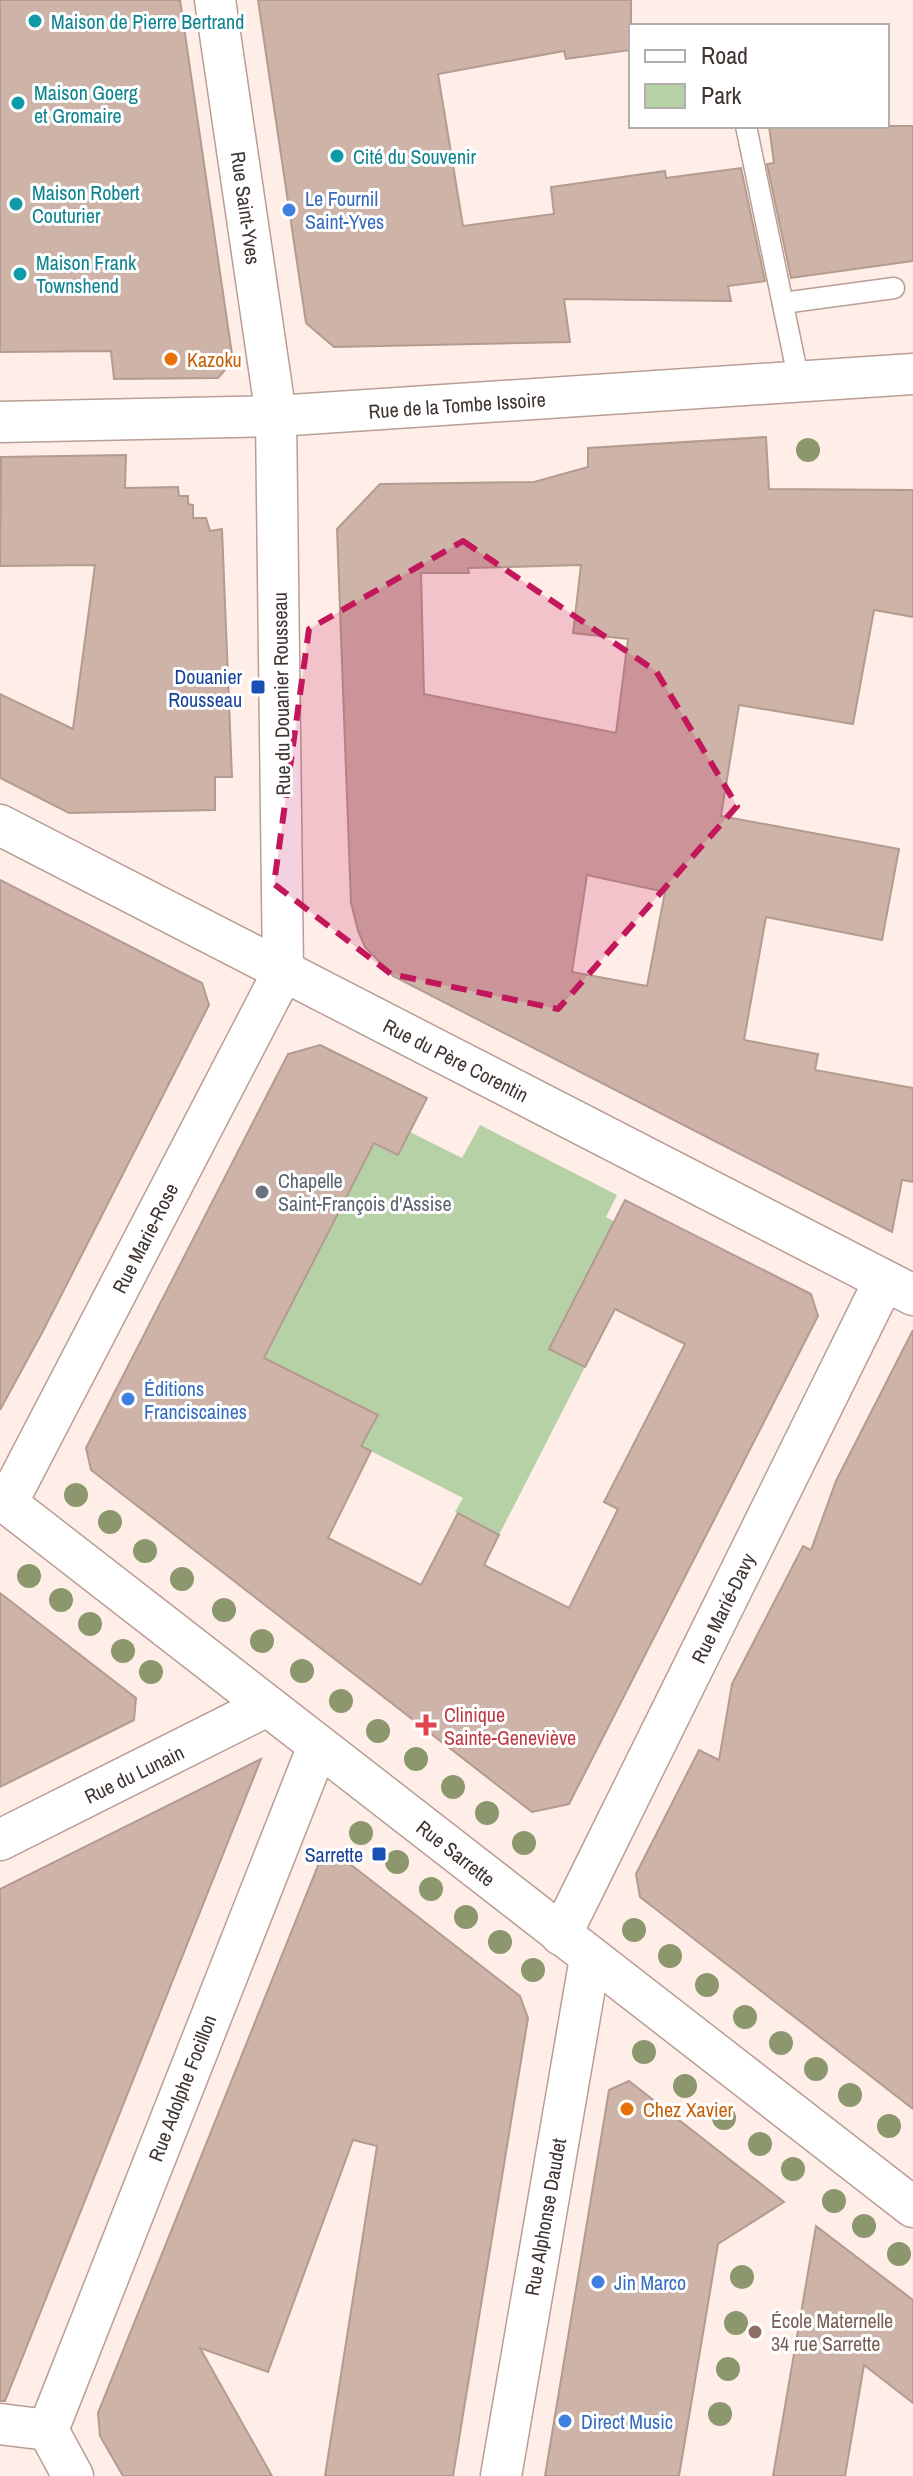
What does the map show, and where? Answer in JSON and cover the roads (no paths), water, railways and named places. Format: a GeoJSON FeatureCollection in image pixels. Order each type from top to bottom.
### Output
{"type":"FeatureCollection","features":[{"type":"Feature","properties":{"kind":"street","name":"Rue Saint-Yves"},"geometry":{"type":"LineString","coordinates":[[215,0],[276,416]]}},
{"type":"Feature","properties":{"kind":"street","name":"Rue de la Tombe Issoire"},"geometry":{"type":"LineString","coordinates":[[0,422],[276,416],[913,374]]}},
{"type":"Feature","properties":{"kind":"street","name":"Rue du Douanier Rousseau"},"geometry":{"type":"LineString","coordinates":[[276,416],[283,972]]}},
{"type":"Feature","properties":{"kind":"street","name":"Rue du Père Corentin"},"geometry":{"type":"LineString","coordinates":[[0,825],[898,1288]]}},
{"type":"Feature","properties":{"kind":"street","name":"Rue Marie-Rose"},"geometry":{"type":"LineString","coordinates":[[4,1501],[283,972]]}},
{"type":"Feature","properties":{"kind":"street","name":"Rue Marié-Davy"},"geometry":{"type":"LineString","coordinates":[[575,1946],[898,1288]]}},
{"type":"Feature","properties":{"kind":"street","name":"Rue Sarrette"},"geometry":{"type":"LineString","coordinates":[[4,1501],[913,2207]]}},
{"type":"Feature","properties":{"kind":"street","name":"Rue du Lunain"},"geometry":{"type":"LineString","coordinates":[[0,1840],[267,1706]]}},
{"type":"Feature","properties":{"kind":"street","name":"Rue Adolphe Focillon"},"geometry":{"type":"LineString","coordinates":[[48,2430],[318,1746]]}},
{"type":"Feature","properties":{"kind":"street","name":"Rue Alphonse Daudet"},"geometry":{"type":"LineString","coordinates":[[501,2476],[575,1946]]}},
{"type":"Feature","properties":{"kind":"street"},"geometry":{"type":"LineString","coordinates":[[0,2424],[48,2430],[73,2476]]}},
{"type":"Feature","properties":{"kind":"lane"},"geometry":{"type":"LineString","coordinates":[[746,128],[799,382]]}},
{"type":"Feature","properties":{"kind":"lane"},"geometry":{"type":"LineString","coordinates":[[783,303],[894,288]]}},
{"type":"Feature","properties":{"kind":"place","name":"Maison de Pierre Bertrand"},"geometry":{"type":"Point","coordinates":[35,21]}},
{"type":"Feature","properties":{"kind":"place","name":"Maison Goerg et Gromaire"},"geometry":{"type":"Point","coordinates":[18,103]}},
{"type":"Feature","properties":{"kind":"place","name":"Cité du Souvenir"},"geometry":{"type":"Point","coordinates":[337,156]}},
{"type":"Feature","properties":{"kind":"place","name":"Maison Robert Couturier"},"geometry":{"type":"Point","coordinates":[16,204]}},
{"type":"Feature","properties":{"kind":"place","name":"Le Fournil Saint-Yves"},"geometry":{"type":"Point","coordinates":[289,210]}},
{"type":"Feature","properties":{"kind":"place","name":"Maison Frank Townshend"},"geometry":{"type":"Point","coordinates":[20,274]}},
{"type":"Feature","properties":{"kind":"place","name":"Kazoku"},"geometry":{"type":"Point","coordinates":[171,359]}},
{"type":"Feature","properties":{"kind":"place","name":"Douanier Rousseau"},"geometry":{"type":"Point","coordinates":[258,687]}},
{"type":"Feature","properties":{"kind":"place","name":"Chapelle Saint-François d'Assise"},"geometry":{"type":"Point","coordinates":[262,1192]}},
{"type":"Feature","properties":{"kind":"place","name":"Éditions Franciscaines"},"geometry":{"type":"Point","coordinates":[128,1399]}},
{"type":"Feature","properties":{"kind":"place","name":"Clinique Sainte-Geneviève"},"geometry":{"type":"Point","coordinates":[426,1725]}},
{"type":"Feature","properties":{"kind":"place","name":"Sarrette"},"geometry":{"type":"Point","coordinates":[379,1854]}},
{"type":"Feature","properties":{"kind":"place","name":"Chez Xavier"},"geometry":{"type":"Point","coordinates":[627,2109]}},
{"type":"Feature","properties":{"kind":"place","name":"Jin Marco"},"geometry":{"type":"Point","coordinates":[598,2282]}},
{"type":"Feature","properties":{"kind":"place","name":"École Maternelle 34 rue Sarrette"},"geometry":{"type":"Point","coordinates":[755,2332]}},
{"type":"Feature","properties":{"kind":"place","name":"Direct Music"},"geometry":{"type":"Point","coordinates":[565,2421]}}]}
